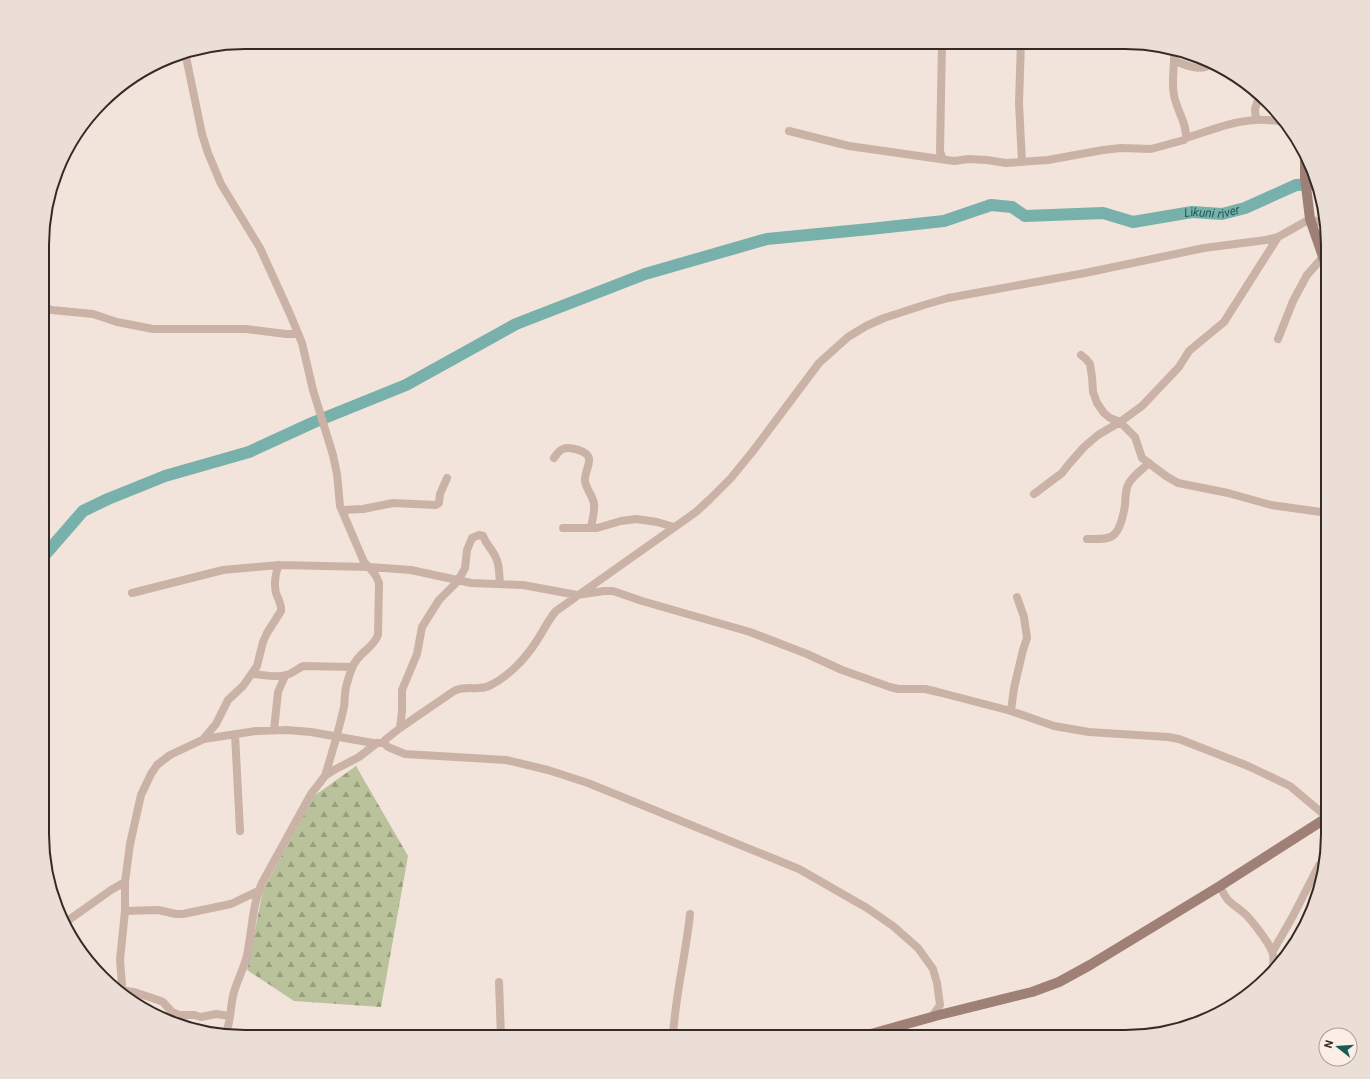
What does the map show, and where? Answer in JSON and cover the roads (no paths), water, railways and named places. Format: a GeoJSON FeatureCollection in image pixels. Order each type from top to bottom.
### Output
{"type":"FeatureCollection","features":[{"type":"Feature","properties":{"kind":"street"},"geometry":{"type":"LineString","coordinates":[[942,49],[940,152],[943,159]]}},
{"type":"Feature","properties":{"kind":"street"},"geometry":{"type":"LineString","coordinates":[[1021,49],[1019,103],[1022,162]]}},
{"type":"Feature","properties":{"kind":"street"},"geometry":{"type":"LineString","coordinates":[[1174,56],[1174,96],[1181,115],[1186,138]]}},
{"type":"Feature","properties":{"kind":"street"},"geometry":{"type":"LineString","coordinates":[[186,58],[202,134],[208,153],[221,184],[260,248],[298,334],[306,359],[313,390],[333,454],[342,510],[364,562],[379,582],[378,634],[371,647],[361,654],[352,668],[345,691],[345,706],[325,776]]}},
{"type":"Feature","properties":{"kind":"street"},"geometry":{"type":"LineString","coordinates":[[1175,61],[1194,68],[1206,66]]}},
{"type":"Feature","properties":{"kind":"street"},"geometry":{"type":"LineString","coordinates":[[1256,120],[1255,109],[1258,101]]}},
{"type":"Feature","properties":{"kind":"street"},"geometry":{"type":"LineString","coordinates":[[789,131],[849,146],[954,161],[969,159],[1006,163],[1065,158],[1121,148],[1150,150],[1226,125],[1256,120],[1276,121]]}},
{"type":"Feature","properties":{"kind":"street"},"geometry":{"type":"LineString","coordinates":[[1304,166],[1304,178],[1310,219],[1321,251]]}},
{"type":"Feature","properties":{"kind":"street"},"geometry":{"type":"LineString","coordinates":[[227,1029],[235,988],[247,957],[258,891],[311,794],[325,776],[381,743],[400,728],[460,688],[488,686],[516,667],[535,644],[550,618],[556,611],[696,512],[731,478],[820,363],[848,337],[866,326],[884,318],[948,298],[1086,273],[1204,248],[1266,240],[1278,237],[1310,219],[1319,222]]}},
{"type":"Feature","properties":{"kind":"street"},"geometry":{"type":"LineString","coordinates":[[1034,494],[1062,473],[1084,447],[1110,427],[1120,422],[1142,406],[1179,367],[1189,351],[1224,322],[1278,237]]}},
{"type":"Feature","properties":{"kind":"street"},"geometry":{"type":"LineString","coordinates":[[1278,339],[1293,301],[1308,275],[1321,259]]}},
{"type":"Feature","properties":{"kind":"street"},"geometry":{"type":"LineString","coordinates":[[49,309],[92,314],[117,322],[153,329],[246,329],[298,334]]}},
{"type":"Feature","properties":{"kind":"street"},"geometry":{"type":"LineString","coordinates":[[1081,355],[1086,358],[1090,364],[1093,392],[1097,403],[1110,418],[1120,422],[1135,437],[1142,458],[1166,476],[1178,483],[1235,495],[1271,505],[1321,513]]}},
{"type":"Feature","properties":{"kind":"street"},"geometry":{"type":"LineString","coordinates":[[554,458],[562,449],[568,448],[583,451],[587,454],[589,459],[585,481],[594,503],[591,528]]}},
{"type":"Feature","properties":{"kind":"street"},"geometry":{"type":"LineString","coordinates":[[1087,539],[1108,538],[1117,533],[1120,528],[1129,483],[1149,463]]}},
{"type":"Feature","properties":{"kind":"street"},"geometry":{"type":"LineString","coordinates":[[342,510],[363,509],[393,503],[436,505],[439,503],[440,494],[447,478]]}},
{"type":"Feature","properties":{"kind":"street"},"geometry":{"type":"LineString","coordinates":[[563,528],[591,528],[636,519],[657,522],[674,527]]}},
{"type":"Feature","properties":{"kind":"street"},"geometry":{"type":"LineString","coordinates":[[400,728],[402,690],[417,654],[422,627],[439,600],[458,582],[465,568],[467,550],[472,538],[479,535],[483,536],[485,543],[496,557],[500,584]]}},
{"type":"Feature","properties":{"kind":"street"},"geometry":{"type":"LineString","coordinates":[[204,739],[216,724],[228,700],[251,675],[256,666],[267,633],[281,611],[276,592],[275,578],[279,565]]}},
{"type":"Feature","properties":{"kind":"street"},"geometry":{"type":"LineString","coordinates":[[132,593],[223,570],[279,565],[369,567],[411,570],[471,584],[523,585],[577,595],[613,591],[642,602],[750,632],[807,654],[842,670],[890,687],[898,689],[925,689],[1011,711],[1054,726],[1089,732],[1168,737],[1186,741],[1248,766],[1290,786],[1321,811]]}},
{"type":"Feature","properties":{"kind":"street"},"geometry":{"type":"LineString","coordinates":[[1011,711],[1014,688],[1027,638],[1024,617],[1017,597]]}},
{"type":"Feature","properties":{"kind":"street"},"geometry":{"type":"LineString","coordinates":[[251,675],[285,676],[303,666],[352,668]]}},
{"type":"Feature","properties":{"kind":"street"},"geometry":{"type":"LineString","coordinates":[[274,730],[278,692],[285,676]]}},
{"type":"Feature","properties":{"kind":"street"},"geometry":{"type":"LineString","coordinates":[[122,986],[120,960],[125,911],[125,882],[130,844],[141,795],[151,774],[163,759],[204,739],[234,734],[287,730],[381,743],[405,754],[506,760],[548,770],[588,783],[799,869],[867,908],[893,926],[918,948],[933,969],[937,983],[940,1005],[931,1018]]}},
{"type":"Feature","properties":{"kind":"street"},"geometry":{"type":"LineString","coordinates":[[234,734],[240,831]]}},
{"type":"Feature","properties":{"kind":"street"},"geometry":{"type":"LineString","coordinates":[[886,1030],[1032,992],[1059,982],[1090,965],[1220,886],[1321,820]]}},
{"type":"Feature","properties":{"kind":"street"},"geometry":{"type":"LineString","coordinates":[[1272,951],[1293,916],[1317,869]]}},
{"type":"Feature","properties":{"kind":"street"},"geometry":{"type":"LineString","coordinates":[[69,920],[125,882]]}},
{"type":"Feature","properties":{"kind":"street"},"geometry":{"type":"LineString","coordinates":[[1220,886],[1228,902],[1245,914],[1261,934],[1272,951],[1274,961]]}},
{"type":"Feature","properties":{"kind":"street"},"geometry":{"type":"LineString","coordinates":[[125,911],[158,910],[183,914],[231,904],[258,891]]}},
{"type":"Feature","properties":{"kind":"street"},"geometry":{"type":"LineString","coordinates":[[674,1030],[679,980],[688,936],[690,914]]}},
{"type":"Feature","properties":{"kind":"street"},"geometry":{"type":"LineString","coordinates":[[499,982],[501,1030]]}},
{"type":"Feature","properties":{"kind":"street"},"geometry":{"type":"LineString","coordinates":[[129,991],[163,1002],[172,1012],[179,1015],[194,1015],[201,1017],[216,1014],[230,1016]]}},
{"type":"Feature","properties":{"kind":"waterway","name":"Likuni river"},"geometry":{"type":"LineString","coordinates":[[49,550],[83,511],[108,499],[165,476],[249,452],[312,423],[406,385],[516,324],[645,274],[767,239],[944,221],[991,205],[1012,207],[1025,216],[1103,213],[1133,222],[1192,212],[1222,214],[1245,208],[1296,185],[1312,184]]}}]}
